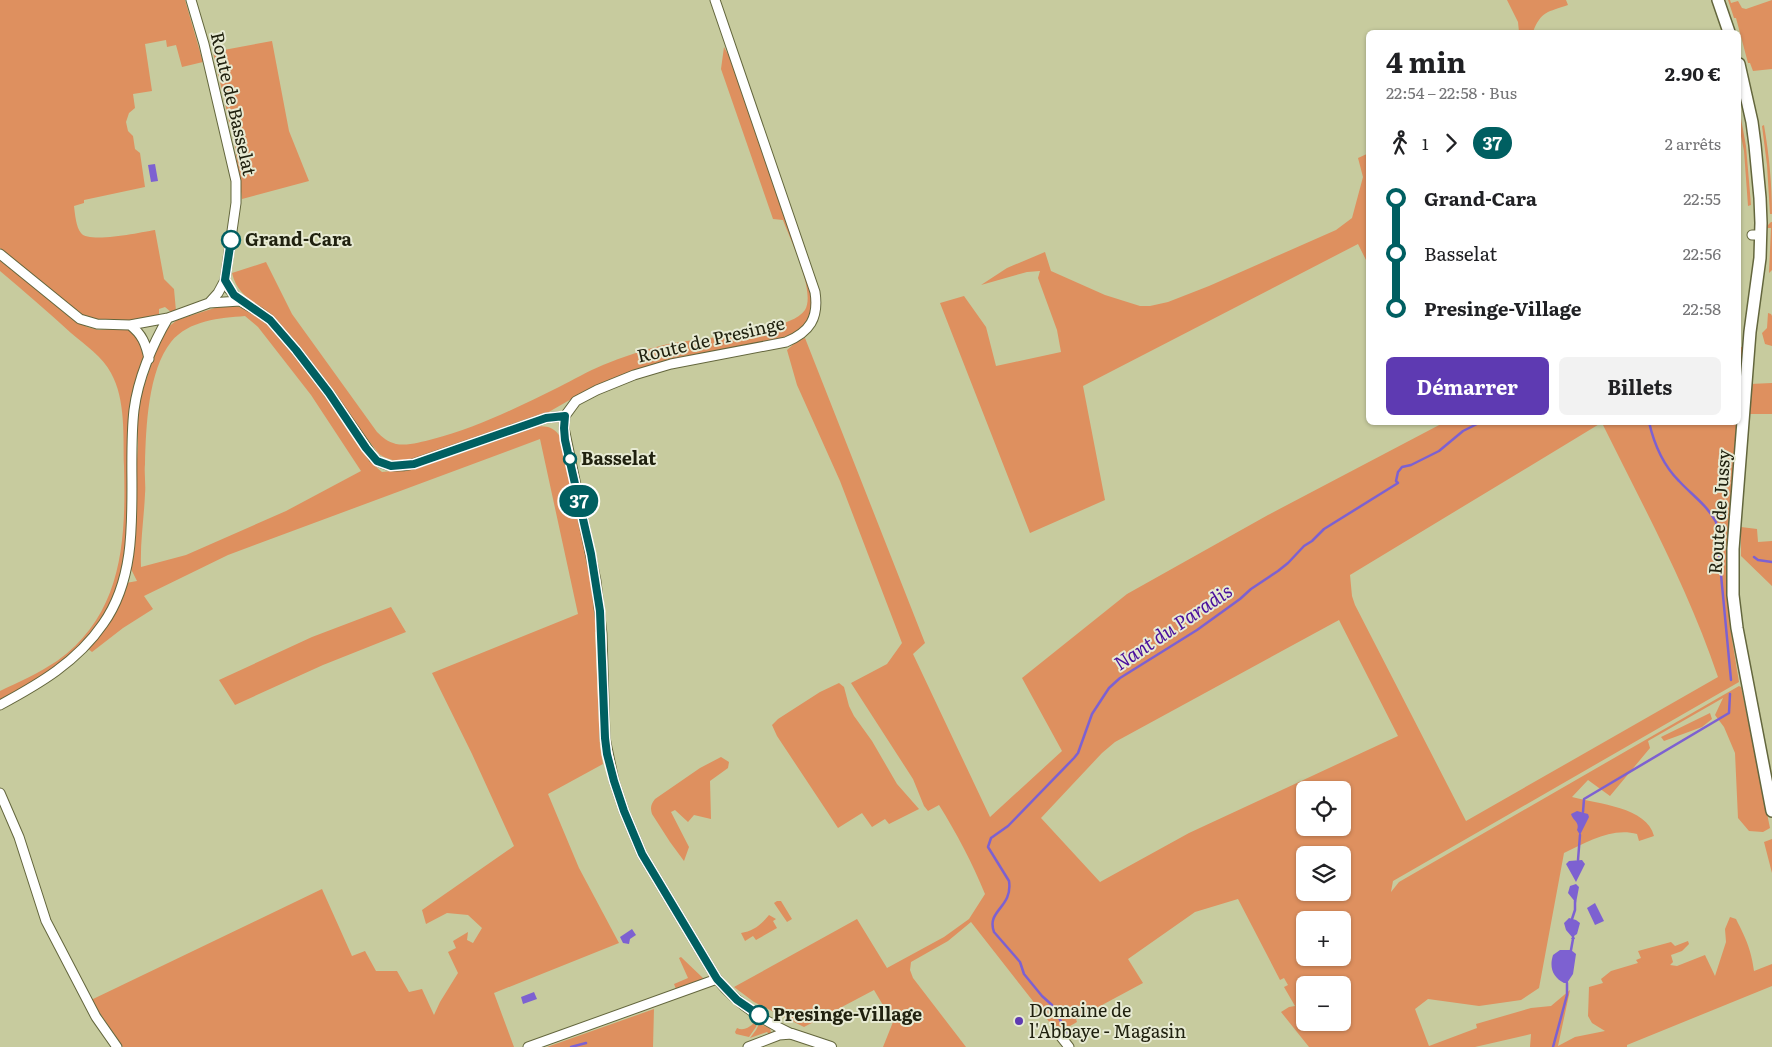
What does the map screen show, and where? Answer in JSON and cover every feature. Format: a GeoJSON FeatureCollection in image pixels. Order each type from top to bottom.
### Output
{"type":"FeatureCollection","features":[{"type":"Feature","properties":{"kind":"main road"},"geometry":{"type":"LineString","coordinates":[[1718,0],[1728,30]]}},
{"type":"Feature","properties":{"kind":"main road","name":"Route de Jussy"},"geometry":{"type":"LineString","coordinates":[[1741,73],[1752,122],[1760,198],[1756,235],[1758,272],[1750,332],[1733,549],[1733,595],[1736,628],[1772,811]]}},
{"type":"Feature","properties":{"kind":"street","name":"Route de Basselat"},"geometry":{"type":"LineString","coordinates":[[191,0],[204,44],[236,181],[236,203],[225,280]]}},
{"type":"Feature","properties":{"kind":"street","name":"Route de Presinge"},"geometry":{"type":"LineString","coordinates":[[565,416],[576,401],[584,396],[634,374],[672,364],[791,340],[809,326],[815,315],[817,306],[815,292],[715,0]]}},
{"type":"Feature","properties":{"kind":"street"},"geometry":{"type":"LineString","coordinates":[[0,254],[80,319],[97,324],[130,325],[168,318],[209,303],[240,301]]}},
{"type":"Feature","properties":{"kind":"street"},"geometry":{"type":"LineString","coordinates":[[225,280],[240,301],[259,312],[286,339],[312,370],[371,454],[377,461],[385,465],[414,464],[546,418],[565,416],[565,440],[590,549],[600,611],[604,730],[607,754],[624,811],[642,854],[717,979],[726,990],[744,1006],[792,1034],[831,1047]]}},
{"type":"Feature","properties":{"kind":"street"},"geometry":{"type":"LineString","coordinates":[[209,303],[218,294],[225,280]]}},
{"type":"Feature","properties":{"kind":"street"},"geometry":{"type":"LineString","coordinates":[[0,705],[45,680],[71,659],[103,625],[116,601],[122,584],[129,548],[134,410],[138,389],[158,337],[168,318]]}},
{"type":"Feature","properties":{"kind":"street"},"geometry":{"type":"LineString","coordinates":[[130,325],[142,337],[147,348],[149,360]]}},
{"type":"Feature","properties":{"kind":"street"},"geometry":{"type":"LineString","coordinates":[[0,793],[19,837],[46,921],[96,1017],[117,1047]]}},
{"type":"Feature","properties":{"kind":"street"},"geometry":{"type":"LineString","coordinates":[[528,1047],[717,979]]}},
{"type":"Feature","properties":{"kind":"street"},"geometry":{"type":"LineString","coordinates":[[748,1047],[778,1035],[792,1034]]}},
{"type":"Feature","properties":{"kind":"shaded area"},"geometry":{"type":"Polygon","coordinates":[[[0,0],[185,0],[203,62],[182,67],[176,45],[167,47],[166,40],[145,44],[152,91],[133,94],[135,108],[129,113],[126,122],[128,131],[133,136],[135,149],[140,153],[145,187],[84,200],[84,203],[74,206],[78,227],[81,233],[86,236],[128,235],[155,230],[164,279],[174,289],[176,311],[171,312],[165,307],[159,309],[159,316],[154,318],[103,322],[85,317],[0,248],[0,0]]]}},
{"type":"Feature","properties":{"kind":"shaded area"},"geometry":{"type":"Polygon","coordinates":[[[1507,0],[1566,0],[1568,5],[1546,13],[1539,20],[1534,30],[1519,30],[1518,22],[1507,0]]]}},
{"type":"Feature","properties":{"kind":"shaded area"},"geometry":{"type":"Polygon","coordinates":[[[1728,0],[1731,3],[1738,1],[1742,8],[1746,9],[1772,0],[1772,69],[1753,71],[1750,63],[1748,63],[1741,30],[1739,30],[1736,18],[1734,18],[1728,0]]]}},
{"type":"Feature","properties":{"kind":"shaded area"},"geometry":{"type":"Polygon","coordinates":[[[272,41],[289,131],[309,181],[242,199],[235,146],[213,52],[272,41]]]}},
{"type":"Feature","properties":{"kind":"shaded area"},"geometry":{"type":"Polygon","coordinates":[[[724,47],[730,58],[812,297],[811,313],[805,324],[794,334],[766,342],[679,357],[644,368],[594,386],[547,413],[415,459],[397,461],[379,454],[332,388],[304,353],[269,314],[244,295],[235,282],[232,273],[266,262],[292,314],[377,432],[388,441],[396,444],[433,439],[481,423],[528,402],[597,367],[633,354],[678,342],[762,329],[796,318],[805,310],[808,302],[805,279],[783,220],[773,219],[721,69],[724,47]]]}},
{"type":"Feature","properties":{"kind":"shaded area"},"geometry":{"type":"Polygon","coordinates":[[[1741,119],[1746,146],[1751,205],[1748,206],[1741,136],[1741,119]]]}},
{"type":"Feature","properties":{"kind":"shaded area"},"geometry":{"type":"Polygon","coordinates":[[[1764,125],[1770,169],[1772,214],[1770,214],[1762,126],[1764,125]]]}},
{"type":"Feature","properties":{"kind":"shaded area"},"geometry":{"type":"Polygon","coordinates":[[[1366,154],[1366,260],[1358,244],[1083,386],[1105,500],[1030,533],[940,303],[964,296],[986,327],[996,366],[1061,352],[1057,330],[1038,278],[1040,271],[1027,272],[981,285],[1007,268],[1045,252],[1051,271],[1105,295],[1140,306],[1168,302],[1336,230],[1352,218],[1363,177],[1358,158],[1366,154]]]}},
{"type":"Feature","properties":{"kind":"shaded area"},"geometry":{"type":"Polygon","coordinates":[[[155,164],[158,181],[151,182],[148,165],[155,164]]]}},
{"type":"Feature","properties":{"kind":"shaded area"},"geometry":{"type":"Polygon","coordinates":[[[1771,222],[1772,270],[1769,273],[1771,228],[1765,228],[1771,222]]]}},
{"type":"Feature","properties":{"kind":"shaded area"},"geometry":{"type":"Polygon","coordinates":[[[0,258],[66,314],[87,327],[99,330],[128,328],[137,334],[145,357],[135,389],[124,563],[115,598],[91,636],[53,671],[0,702],[0,691],[57,661],[79,642],[96,621],[108,598],[116,574],[124,521],[124,494],[121,407],[116,384],[108,367],[0,271],[0,258]]]}},
{"type":"Feature","properties":{"kind":"shaded area"},"geometry":{"type":"Polygon","coordinates":[[[224,305],[247,310],[269,325],[290,347],[365,455],[382,472],[412,468],[441,460],[534,427],[542,426],[549,428],[560,437],[582,533],[595,606],[598,631],[595,632],[600,747],[603,764],[548,794],[579,868],[619,943],[494,993],[514,1047],[123,1047],[91,1000],[322,889],[352,956],[365,951],[376,971],[397,971],[409,992],[422,989],[434,1015],[458,973],[448,952],[456,948],[453,941],[468,932],[467,940],[473,943],[482,928],[468,915],[447,913],[426,924],[422,910],[514,846],[432,673],[578,614],[540,439],[228,555],[144,596],[153,609],[123,628],[92,652],[87,648],[111,618],[126,583],[137,581],[130,562],[138,445],[137,414],[140,398],[158,345],[167,328],[177,320],[224,305]],[[245,316],[205,322],[187,329],[178,335],[163,354],[153,384],[146,433],[141,567],[186,555],[286,511],[361,471],[311,395],[258,327],[245,316]]]}},
{"type":"Feature","properties":{"kind":"shaded area"},"geometry":{"type":"Polygon","coordinates":[[[1768,313],[1772,316],[1772,346],[1765,344],[1762,333],[1767,328],[1768,313]]]}},
{"type":"Feature","properties":{"kind":"shaded area"},"geometry":{"type":"Polygon","coordinates":[[[805,338],[925,643],[913,654],[990,817],[1062,751],[1022,678],[1127,594],[1268,515],[1439,425],[1598,425],[1350,575],[1355,605],[1466,821],[1718,677],[1679,579],[1603,425],[1737,425],[1727,574],[1730,627],[1739,682],[1393,881],[1391,892],[1399,882],[1739,686],[1741,687],[1770,828],[1763,832],[1749,831],[1738,818],[1735,753],[1724,727],[1715,715],[1723,698],[1648,741],[1650,748],[1610,796],[1588,780],[1572,797],[1620,808],[1632,813],[1650,826],[1654,836],[1639,841],[1637,834],[1618,832],[1591,840],[1564,853],[1539,988],[1521,1000],[1479,1006],[1428,999],[1415,1009],[1429,1046],[1477,1028],[1476,1024],[1531,1008],[1551,1006],[1570,990],[1558,1046],[1575,1037],[1605,1031],[1592,1023],[1588,1016],[1589,987],[1603,983],[1601,979],[1611,971],[1638,963],[1636,960],[1641,958],[1638,951],[1671,942],[1675,946],[1688,941],[1689,944],[1682,951],[1671,955],[1673,962],[1670,965],[1677,966],[1705,955],[1715,976],[1726,942],[1725,929],[1730,917],[1736,919],[1745,938],[1754,971],[1772,964],[1772,986],[1627,1045],[1627,1047],[1530,1047],[1531,1034],[1475,1047],[1309,1047],[1296,1031],[1351,1031],[1351,976],[1296,976],[1296,1031],[1281,1012],[1295,1006],[1284,987],[1288,985],[1284,978],[1280,980],[1238,899],[1195,912],[1128,959],[1143,983],[1076,1019],[1077,1022],[1058,1033],[971,922],[948,941],[911,962],[910,970],[913,978],[966,1047],[883,1047],[893,1022],[874,990],[804,1027],[754,1002],[734,987],[857,919],[887,968],[944,937],[969,919],[985,894],[964,848],[939,805],[928,811],[924,806],[913,779],[851,683],[887,664],[902,643],[840,481],[797,385],[787,350],[797,341],[805,338]],[[1339,620],[1115,742],[1102,753],[1041,818],[1100,882],[1189,833],[1296,783],[1296,836],[1351,836],[1351,781],[1301,781],[1398,736],[1339,620]]]}},
{"type":"Feature","properties":{"kind":"shaded area"},"geometry":{"type":"Polygon","coordinates":[[[1741,347],[1743,347],[1741,376],[1741,347]]]}},
{"type":"Feature","properties":{"kind":"shaded area"},"geometry":{"type":"Polygon","coordinates":[[[1772,383],[1772,414],[1748,414],[1750,384],[1772,383]]]}},
{"type":"Feature","properties":{"kind":"shaded area"},"geometry":{"type":"Polygon","coordinates":[[[1741,527],[1757,529],[1758,542],[1772,541],[1772,586],[1741,556],[1741,527]]]}},
{"type":"Feature","properties":{"kind":"shaded area"},"geometry":{"type":"Polygon","coordinates":[[[391,607],[406,632],[323,665],[235,705],[219,680],[312,637],[391,607]]]}},
{"type":"Feature","properties":{"kind":"shaded area"},"geometry":{"type":"Polygon","coordinates":[[[839,683],[844,687],[854,716],[872,741],[897,784],[919,809],[889,824],[885,819],[872,827],[862,813],[838,828],[777,736],[772,725],[778,719],[820,692],[839,683]]]}},
{"type":"Feature","properties":{"kind":"shaded area"},"geometry":{"type":"Polygon","coordinates":[[[1710,713],[1712,719],[1702,727],[1664,741],[1661,737],[1710,713]]]}},
{"type":"Feature","properties":{"kind":"shaded area"},"geometry":{"type":"Polygon","coordinates":[[[721,757],[729,762],[728,768],[710,781],[711,819],[694,815],[688,822],[675,810],[671,812],[689,847],[684,861],[652,814],[652,804],[655,799],[700,768],[721,757]]]}},
{"type":"Feature","properties":{"kind":"shaded area"},"geometry":{"type":"Polygon","coordinates":[[[1577,811],[1588,814],[1589,817],[1580,835],[1577,830],[1577,823],[1571,814],[1577,811]]]}},
{"type":"Feature","properties":{"kind":"shaded area"},"geometry":{"type":"Polygon","coordinates":[[[1772,839],[1772,873],[1764,842],[1772,839]]]}},
{"type":"Feature","properties":{"kind":"shaded area"},"geometry":{"type":"Polygon","coordinates":[[[1582,860],[1585,864],[1576,882],[1566,864],[1569,861],[1582,860]]]}},
{"type":"Feature","properties":{"kind":"shaded area"},"geometry":{"type":"Polygon","coordinates":[[[1576,884],[1579,887],[1576,903],[1568,893],[1570,886],[1576,884]]]}},
{"type":"Feature","properties":{"kind":"shaded area"},"geometry":{"type":"Polygon","coordinates":[[[781,901],[792,919],[787,922],[774,903],[781,901]]]}},
{"type":"Feature","properties":{"kind":"shaded area"},"geometry":{"type":"Polygon","coordinates":[[[1595,903],[1604,921],[1595,925],[1587,908],[1595,903]]]}},
{"type":"Feature","properties":{"kind":"shaded area"},"geometry":{"type":"Polygon","coordinates":[[[769,915],[776,919],[773,921],[777,928],[756,940],[753,936],[745,941],[741,933],[756,927],[769,915]]]}},
{"type":"Feature","properties":{"kind":"shaded area"},"geometry":{"type":"Polygon","coordinates":[[[1569,918],[1580,923],[1577,934],[1574,936],[1575,939],[1571,939],[1572,937],[1566,930],[1564,923],[1569,918]]]}},
{"type":"Feature","properties":{"kind":"shaded area"},"geometry":{"type":"Polygon","coordinates":[[[632,929],[636,935],[630,939],[629,944],[623,943],[620,937],[632,929]]]}},
{"type":"Feature","properties":{"kind":"shaded area"},"geometry":{"type":"Polygon","coordinates":[[[1560,950],[1571,950],[1576,954],[1573,974],[1567,983],[1557,978],[1552,968],[1553,955],[1560,950]]]}},
{"type":"Feature","properties":{"kind":"shaded area"},"geometry":{"type":"Polygon","coordinates":[[[681,957],[704,979],[676,989],[674,984],[688,978],[679,958],[681,957]]]}},
{"type":"Feature","properties":{"kind":"shaded area"},"geometry":{"type":"Polygon","coordinates":[[[534,992],[537,999],[523,1004],[521,997],[534,992]]]}},
{"type":"Feature","properties":{"kind":"shaded area"},"geometry":{"type":"Polygon","coordinates":[[[654,1009],[653,1047],[547,1047],[654,1009]]]}},
{"type":"Feature","properties":{"kind":"shaded area"},"geometry":{"type":"Polygon","coordinates":[[[752,1020],[757,1023],[749,1037],[736,1034],[737,1028],[747,1028],[753,1024],[752,1020]]]}},
{"type":"Feature","properties":{"kind":"shaded area"},"geometry":{"type":"Polygon","coordinates":[[[759,1024],[770,1028],[771,1033],[767,1032],[750,1038],[756,1030],[759,1024]]]}},
{"type":"Feature","properties":{"kind":"waterway","name":"Nant du Paradis"},"geometry":{"type":"LineString","coordinates":[[1066,1041],[1069,1036],[1052,1005],[1024,974],[1020,962],[994,932],[994,919],[1007,897],[1009,881],[988,847],[991,838],[1008,826],[1074,758],[1078,753],[1092,714],[1109,688],[1120,678],[1197,630],[1278,571],[1324,529],[1398,483],[1396,481],[1398,472],[1402,467],[1411,465],[1439,451],[1463,431],[1475,425]]}},
{"type":"Feature","properties":{"kind":"waterway"},"geometry":{"type":"LineString","coordinates":[[1650,425],[1656,446],[1668,468],[1704,505],[1716,522],[1731,680]]}},
{"type":"Feature","properties":{"kind":"waterway","name":"Nant du Paradis"},"geometry":{"type":"LineString","coordinates":[[1754,557],[1758,560],[1772,562]]}},
{"type":"Feature","properties":{"kind":"waterway"},"geometry":{"type":"LineString","coordinates":[[1583,812],[1584,799],[1729,713],[1730,694]]}},
{"type":"Feature","properties":{"kind":"waterway"},"geometry":{"type":"LineString","coordinates":[[1578,860],[1580,835]]}},
{"type":"Feature","properties":{"kind":"waterway"},"geometry":{"type":"LineString","coordinates":[[1572,919],[1575,901]]}},
{"type":"Feature","properties":{"kind":"waterway"},"geometry":{"type":"LineString","coordinates":[[1571,950],[1573,939]]}},
{"type":"Feature","properties":{"kind":"waterway"},"geometry":{"type":"LineString","coordinates":[[1553,1047],[1567,995],[1567,983]]}},
{"type":"Feature","properties":{"kind":"waterway"},"geometry":{"type":"LineString","coordinates":[[571,1047],[586,1043]]}},
{"type":"Feature","properties":{"kind":"bus line","name":"37"},"geometry":{"type":"LineString","coordinates":[[231,240],[225,280],[229,288],[240,301],[270,320],[296,350],[377,461],[385,465],[406,466],[546,418],[565,416],[565,440],[596,581],[602,634],[605,738],[614,781],[642,854],[712,972],[731,995],[759,1015]]}},
{"type":"Feature","properties":{"kind":"place","name":"Grand-Cara"},"geometry":{"type":"Point","coordinates":[231,240]}},
{"type":"Feature","properties":{"kind":"place","name":"Basselat"},"geometry":{"type":"Point","coordinates":[570,459]}},
{"type":"Feature","properties":{"kind":"place","name":"Presinge-Village"},"geometry":{"type":"Point","coordinates":[759,1015]}},
{"type":"Feature","properties":{"kind":"place","name":"Domaine de l'Abbaye - Magasin"},"geometry":{"type":"Point","coordinates":[1019,1021]}}]}
